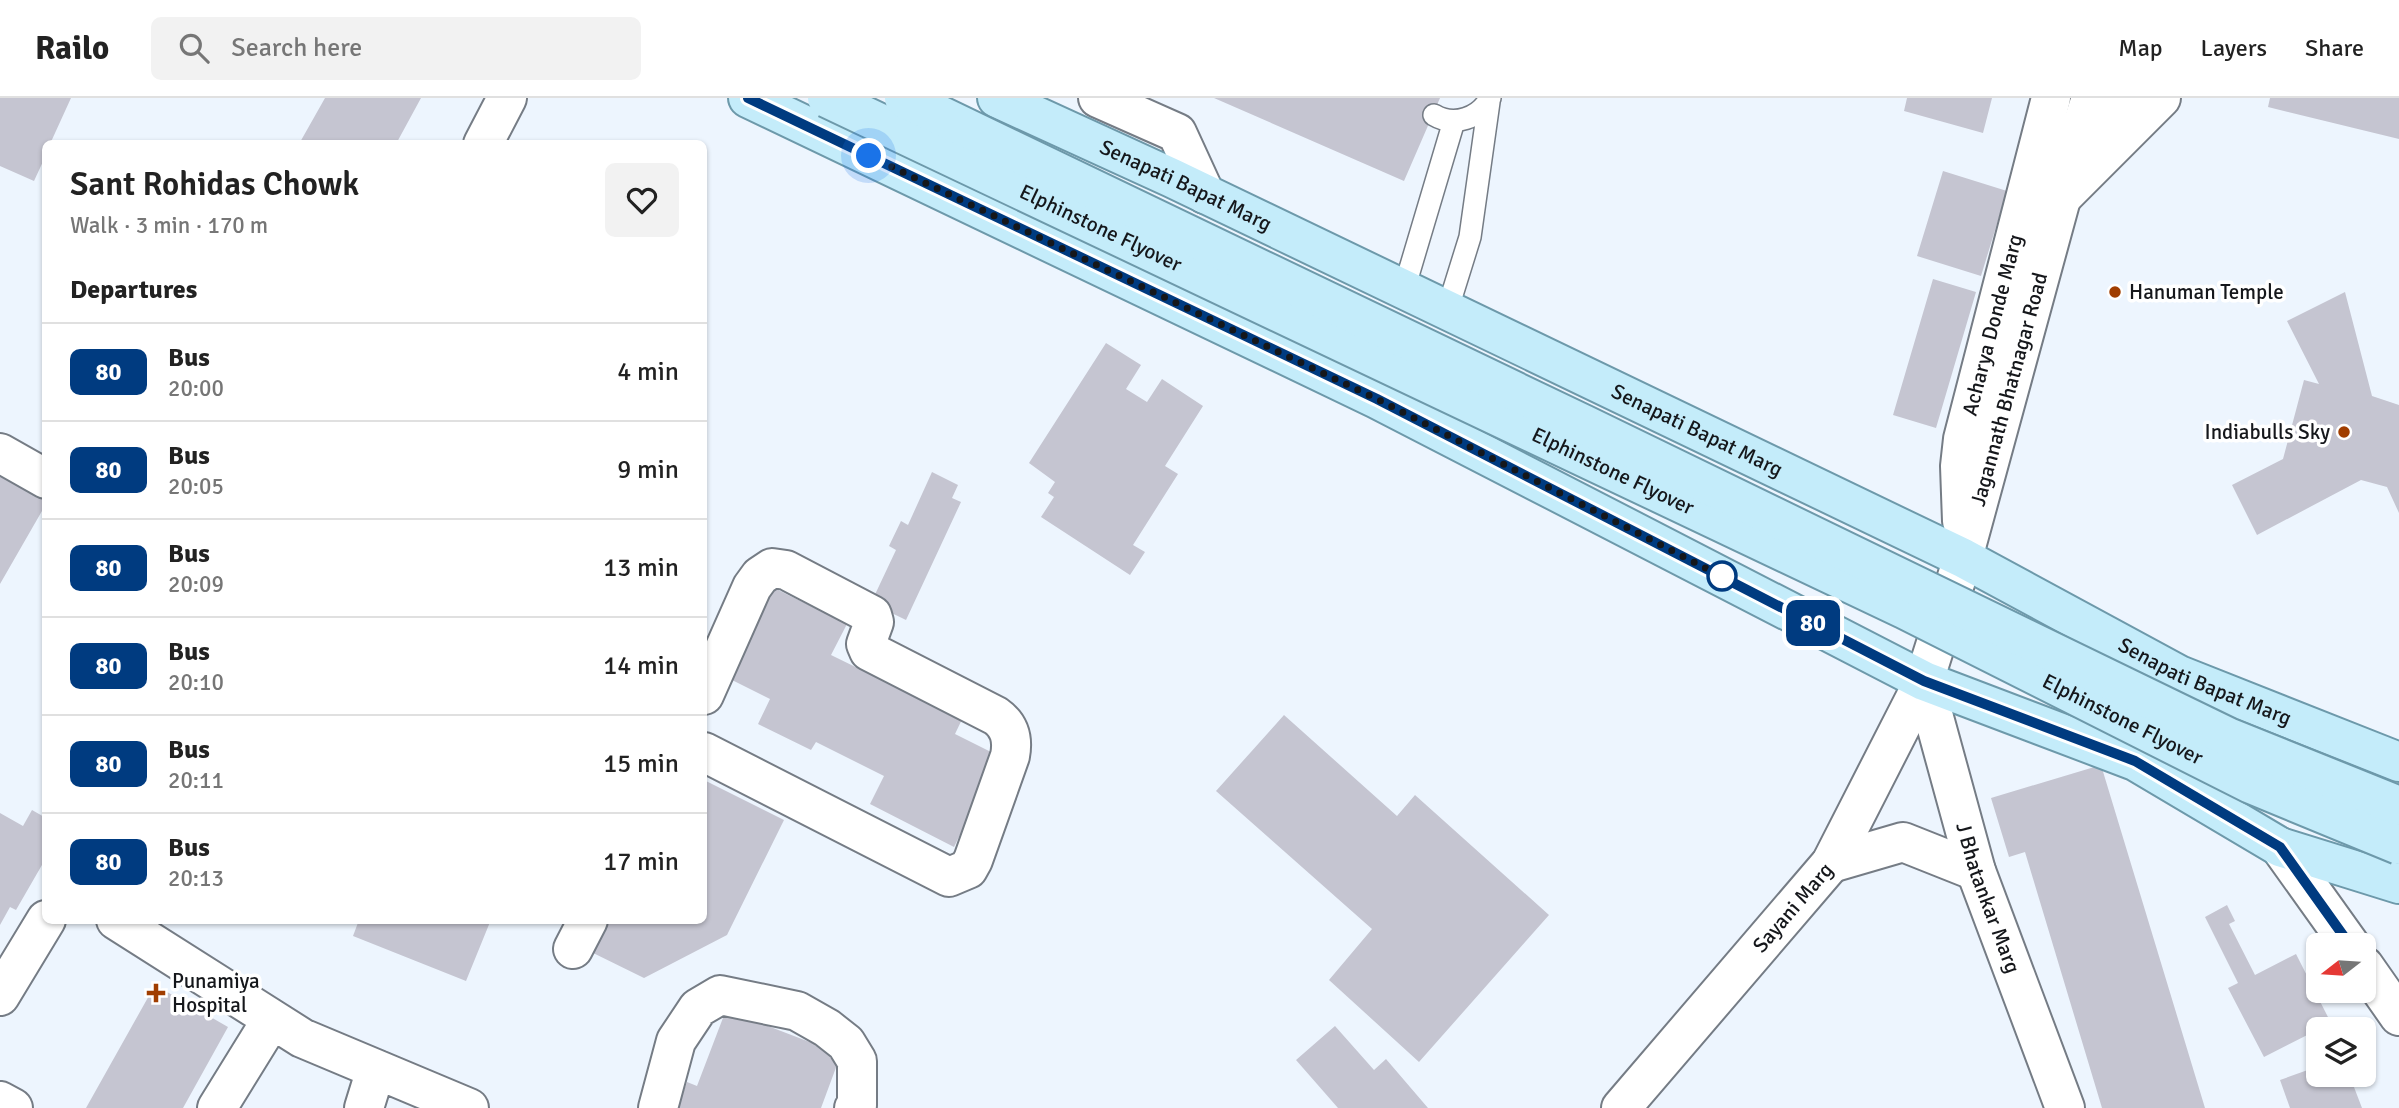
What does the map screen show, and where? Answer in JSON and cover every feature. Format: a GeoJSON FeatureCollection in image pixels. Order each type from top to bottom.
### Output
{"type":"FeatureCollection","features":[{"type":"Feature","properties":{"kind":"main road"},"geometry":{"type":"LineString","coordinates":[[748,98],[1377,399],[1924,681],[2135,761],[2280,847],[2399,884]]}},
{"type":"Feature","properties":{"kind":"main road","name":"Elphinstone Flyover"},"geometry":{"type":"LineString","coordinates":[[827,98],[1891,603],[2251,784],[2399,845]]}},
{"type":"Feature","properties":{"kind":"main road","name":"Elphinstone Flyover"},"geometry":{"type":"LineString","coordinates":[[904,98],[2228,737],[2399,806]]}},
{"type":"Feature","properties":{"kind":"main road","name":"Senapati Bapat Marg"},"geometry":{"type":"LineString","coordinates":[[996,98],[1189,186],[1963,558],[2179,675],[2399,762]]}},
{"type":"Feature","properties":{"kind":"main road"},"geometry":{"type":"LineString","coordinates":[[1112,272],[1189,186]]}},
{"type":"Feature","properties":{"kind":"main road"},"geometry":{"type":"LineString","coordinates":[[1377,399],[1424,299]]}},
{"type":"Feature","properties":{"kind":"street"},"geometry":{"type":"LineString","coordinates":[[485,140],[507,98]]}},
{"type":"Feature","properties":{"kind":"street"},"geometry":{"type":"LineString","coordinates":[[1098,98],[1177,133],[1189,186]]}},
{"type":"Feature","properties":{"kind":"street","name":"Acharya Donde Marg"},"geometry":{"type":"LineString","coordinates":[[1963,558],[1960,466],[1963,439],[2051,98]]}},
{"type":"Feature","properties":{"kind":"street","name":"Jagannath Bhatnagar Road"},"geometry":{"type":"LineString","coordinates":[[1924,681],[1963,558],[2076,144],[2091,98]]}},
{"type":"Feature","properties":{"kind":"street"},"geometry":{"type":"LineString","coordinates":[[2076,144],[2119,98]]}},
{"type":"Feature","properties":{"kind":"street"},"geometry":{"type":"LineString","coordinates":[[2062,197],[2161,98]]}},
{"type":"Feature","properties":{"kind":"street"},"geometry":{"type":"LineString","coordinates":[[0,453],[42,477]]}},
{"type":"Feature","properties":{"kind":"street"},"geometry":{"type":"LineString","coordinates":[[707,688],[752,587],[760,576],[772,568],[786,570],[872,615],[874,622],[866,641],[869,651],[996,716],[1002,721],[1012,743],[1010,756],[973,860],[968,869],[949,877],[707,754]]}},
{"type":"Feature","properties":{"kind":"street","name":"Sayani Marg"},"geometry":{"type":"LineString","coordinates":[[1621,1108],[1831,863],[1924,681]]}},
{"type":"Feature","properties":{"kind":"street","name":"J Bhatankar Marg"},"geometry":{"type":"LineString","coordinates":[[1924,681],[1976,871],[2065,1108]]}},
{"type":"Feature","properties":{"kind":"street"},"geometry":{"type":"LineString","coordinates":[[1831,863],[1903,842],[1976,871]]}},
{"type":"Feature","properties":{"kind":"street"},"geometry":{"type":"LineString","coordinates":[[2280,847],[2341,933]]}},
{"type":"Feature","properties":{"kind":"street"},"geometry":{"type":"LineString","coordinates":[[0,996],[44,924]]}},
{"type":"Feature","properties":{"kind":"street"},"geometry":{"type":"LineString","coordinates":[[122,924],[302,1038],[469,1108]]}},
{"type":"Feature","properties":{"kind":"street"},"geometry":{"type":"LineString","coordinates":[[2376,983],[2399,1016]]}},
{"type":"Feature","properties":{"kind":"street"},"geometry":{"type":"LineString","coordinates":[[658,1108],[676,1041],[698,1008],[720,995],[797,1010],[827,1028],[846,1044],[857,1061],[857,1105],[854,1108]]}},
{"type":"Feature","properties":{"kind":"street"},"geometry":{"type":"LineString","coordinates":[[217,1108],[272,1018]]}},
{"type":"Feature","properties":{"kind":"street"},"geometry":{"type":"LineString","coordinates":[[364,1108],[376,1069]]}},
{"type":"Feature","properties":{"kind":"street"},"geometry":{"type":"LineString","coordinates":[[0,1101],[13,1108]]}},
{"type":"Feature","properties":{"kind":"lane"},"geometry":{"type":"LineString","coordinates":[[1424,299],[1444,118],[1467,119],[1479,112],[1489,100]]}},
{"type":"Feature","properties":{"kind":"lane"},"geometry":{"type":"LineString","coordinates":[[1424,299],[1470,237],[1489,100]]}},
{"type":"Feature","properties":{"kind":"building"},"geometry":{"type":"Polygon","coordinates":[[[0,98],[71,98],[52,140],[42,140],[42,164],[34,181],[0,166],[0,98]]]}},
{"type":"Feature","properties":{"kind":"building"},"geometry":{"type":"Polygon","coordinates":[[[325,98],[421,98],[398,140],[301,140],[325,98]]]}},
{"type":"Feature","properties":{"kind":"building"},"geometry":{"type":"Polygon","coordinates":[[[1214,98],[1440,98],[1404,181],[1214,98]]]}},
{"type":"Feature","properties":{"kind":"building"},"geometry":{"type":"Polygon","coordinates":[[[1907,98],[1992,98],[1983,133],[1904,111],[1907,98]]]}},
{"type":"Feature","properties":{"kind":"building"},"geometry":{"type":"Polygon","coordinates":[[[2270,98],[2399,98],[2399,139],[2268,107],[2270,98]]]}},
{"type":"Feature","properties":{"kind":"building"},"geometry":{"type":"Polygon","coordinates":[[[1943,171],[2007,191],[1981,276],[1917,256],[1943,171]]]}},
{"type":"Feature","properties":{"kind":"building"},"geometry":{"type":"Polygon","coordinates":[[[1933,279],[1976,292],[1936,428],[1893,415],[1933,279]]]}},
{"type":"Feature","properties":{"kind":"building","name":"Indiabulls Sky"},"geometry":{"type":"Polygon","coordinates":[[[2345,292],[2372,396],[2399,405],[2399,513],[2387,487],[2361,480],[2257,535],[2232,485],[2283,459],[2304,380],[2319,384],[2287,321],[2345,292]]]}},
{"type":"Feature","properties":{"kind":"building"},"geometry":{"type":"Polygon","coordinates":[[[1106,343],[1141,365],[1126,389],[1147,402],[1162,379],[1203,406],[1165,466],[1178,474],[1133,545],[1145,552],[1130,575],[1041,517],[1054,497],[1048,493],[1055,482],[1029,463],[1106,343]]]}},
{"type":"Feature","properties":{"kind":"building"},"geometry":{"type":"Polygon","coordinates":[[[0,465],[42,489],[42,511],[0,584],[0,465]]]}},
{"type":"Feature","properties":{"kind":"building"},"geometry":{"type":"Polygon","coordinates":[[[932,472],[958,485],[952,498],[961,502],[906,620],[871,603],[896,550],[889,546],[901,521],[908,525],[932,472]]]}},
{"type":"Feature","properties":{"kind":"building"},"geometry":{"type":"Polygon","coordinates":[[[764,583],[847,624],[831,655],[933,705],[937,696],[966,711],[955,734],[999,756],[954,847],[870,804],[884,776],[816,742],[811,750],[758,724],[770,699],[720,674],[764,583]]]}},
{"type":"Feature","properties":{"kind":"building"},"geometry":{"type":"Polygon","coordinates":[[[1284,715],[1397,816],[1415,795],[1549,915],[1419,1062],[1329,980],[1372,929],[1216,791],[1284,715]]]}},
{"type":"Feature","properties":{"kind":"building"},"geometry":{"type":"Polygon","coordinates":[[[2101,765],[2205,1108],[2102,1108],[2025,852],[2009,857],[1991,798],[2101,765]]]}},
{"type":"Feature","properties":{"kind":"building"},"geometry":{"type":"Polygon","coordinates":[[[707,782],[784,820],[727,935],[644,978],[585,949],[597,924],[707,924],[707,782]]]}},
{"type":"Feature","properties":{"kind":"building"},"geometry":{"type":"Polygon","coordinates":[[[32,810],[42,816],[42,865],[16,910],[10,907],[0,925],[0,813],[23,826],[32,810]]]}},
{"type":"Feature","properties":{"kind":"building"},"geometry":{"type":"Polygon","coordinates":[[[2227,905],[2235,921],[2229,924],[2255,975],[2296,954],[2306,974],[2306,1003],[2321,1003],[2328,1017],[2306,1017],[2306,1036],[2264,1057],[2228,988],[2238,983],[2205,917],[2227,905]]]}},
{"type":"Feature","properties":{"kind":"building"},"geometry":{"type":"Polygon","coordinates":[[[358,924],[489,924],[466,981],[353,936],[358,924]]]}},
{"type":"Feature","properties":{"kind":"building"},"geometry":{"type":"Polygon","coordinates":[[[155,985],[228,1027],[183,1108],[86,1108],[155,985]]]}},
{"type":"Feature","properties":{"kind":"building"},"geometry":{"type":"Polygon","coordinates":[[[726,1010],[841,1054],[821,1108],[665,1108],[672,1090],[683,1093],[687,1082],[697,1086],[726,1010]]]}},
{"type":"Feature","properties":{"kind":"building"},"geometry":{"type":"Polygon","coordinates":[[[1335,1026],[1374,1070],[1386,1059],[1428,1108],[1338,1108],[1296,1060],[1335,1026]]]}},
{"type":"Feature","properties":{"kind":"building"},"geometry":{"type":"Polygon","coordinates":[[[2306,1071],[2306,1087],[2354,1087],[2362,1108],[2290,1108],[2280,1080],[2306,1071]]]}},
{"type":"Feature","properties":{"kind":"bus line","name":"80"},"geometry":{"type":"LineString","coordinates":[[748,98],[1377,399],[1924,681],[2135,761],[2280,847],[2341,933]]}},
{"type":"Feature","properties":{"kind":"place","name":"Hanuman Temple"},"geometry":{"type":"Point","coordinates":[2115,292]}},
{"type":"Feature","properties":{"kind":"place","name":"Indiabulls Sky"},"geometry":{"type":"Point","coordinates":[2344,432]}},
{"type":"Feature","properties":{"kind":"place","name":"Punamiya Hospital"},"geometry":{"type":"Point","coordinates":[156,993]}},
{"type":"Feature","properties":{"kind":"route"},"geometry":{"type":"LineString","coordinates":[[869,156],[1377,399],[1725,578],[1722,576]]}}]}
